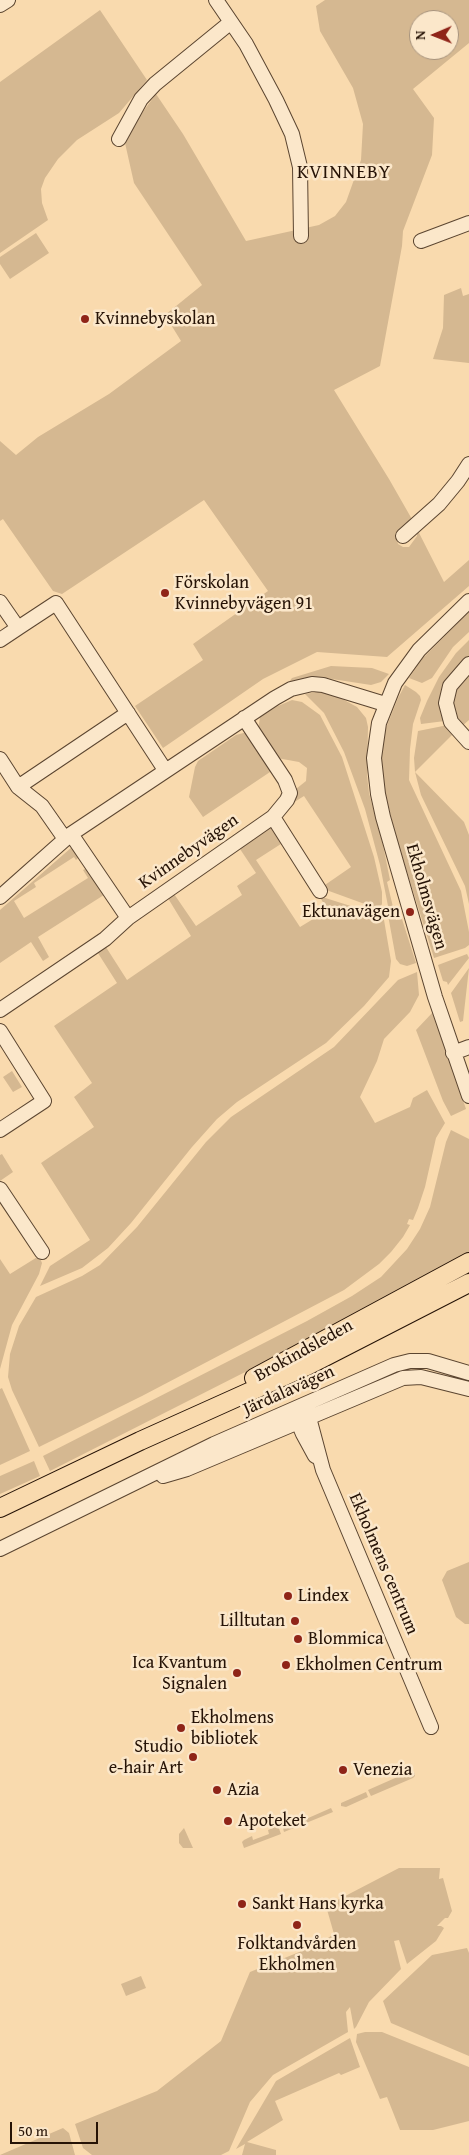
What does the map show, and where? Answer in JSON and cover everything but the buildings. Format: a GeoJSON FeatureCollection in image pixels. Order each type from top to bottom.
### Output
{"type":"FeatureCollection","features":[{"type":"Feature","properties":{"kind":"main road","name":"Brokindsleden"},"geometry":{"type":"LineString","coordinates":[[140,1441],[469,1262]]}},
{"type":"Feature","properties":{"kind":"main road","name":"Brokindsleden"},"geometry":{"type":"LineString","coordinates":[[0,1508],[140,1441],[309,1365],[432,1303],[469,1282]]}},
{"type":"Feature","properties":{"kind":"main road"},"geometry":{"type":"LineString","coordinates":[[432,1303],[469,1295]]}},
{"type":"Feature","properties":{"kind":"street"},"geometry":{"type":"LineString","coordinates":[[0,5],[8,0]]}},
{"type":"Feature","properties":{"kind":"street"},"geometry":{"type":"LineString","coordinates":[[216,0],[232,22],[276,100],[298,153],[301,236]]}},
{"type":"Feature","properties":{"kind":"street"},"geometry":{"type":"LineString","coordinates":[[119,139],[141,99],[156,84],[232,22]]}},
{"type":"Feature","properties":{"kind":"street"},"geometry":{"type":"LineString","coordinates":[[421,241],[469,223]]}},
{"type":"Feature","properties":{"kind":"street"},"geometry":{"type":"LineString","coordinates":[[403,536],[439,504],[469,464]]}},
{"type":"Feature","properties":{"kind":"street"},"geometry":{"type":"LineString","coordinates":[[0,897],[68,837],[244,718],[291,690],[312,684],[334,687],[385,704],[406,665],[469,601]]}},
{"type":"Feature","properties":{"kind":"street"},"geometry":{"type":"LineString","coordinates":[[0,602],[18,628]]}},
{"type":"Feature","properties":{"kind":"street"},"geometry":{"type":"LineString","coordinates":[[0,640],[56,604],[166,770]]}},
{"type":"Feature","properties":{"kind":"street"},"geometry":{"type":"LineString","coordinates":[[469,664],[450,686],[446,703],[451,722],[469,742]]}},
{"type":"Feature","properties":{"kind":"street","name":"Ekholmsvägen"},"geometry":{"type":"LineString","coordinates":[[385,704],[376,741],[374,766],[378,794],[431,984],[469,1096]]}},
{"type":"Feature","properties":{"kind":"street"},"geometry":{"type":"LineString","coordinates":[[18,787],[128,713]]}},
{"type":"Feature","properties":{"kind":"street","name":"Kvinnebyvägen"},"geometry":{"type":"LineString","coordinates":[[0,1010],[105,939],[128,918],[272,817],[287,800],[290,793],[288,786],[244,718]]}},
{"type":"Feature","properties":{"kind":"street"},"geometry":{"type":"LineString","coordinates":[[0,759],[18,787],[42,806],[68,837],[128,918]]}},
{"type":"Feature","properties":{"kind":"street"},"geometry":{"type":"LineString","coordinates":[[272,817],[320,891]]}},
{"type":"Feature","properties":{"kind":"street"},"geometry":{"type":"LineString","coordinates":[[0,1031],[44,1101],[0,1130]]}},
{"type":"Feature","properties":{"kind":"street"},"geometry":{"type":"LineString","coordinates":[[453,1053],[469,1047]]}},
{"type":"Feature","properties":{"kind":"street"},"geometry":{"type":"LineString","coordinates":[[0,1189],[42,1252]]}},
{"type":"Feature","properties":{"kind":"street","name":"Järdalavägen"},"geometry":{"type":"LineString","coordinates":[[301,1414],[394,1365],[410,1361],[438,1363],[469,1373]]}},
{"type":"Feature","properties":{"kind":"street","name":"Järdalavägen"},"geometry":{"type":"LineString","coordinates":[[0,1549],[191,1455],[385,1385],[412,1377],[431,1378],[469,1389]]}},
{"type":"Feature","properties":{"kind":"street","name":"Ekholmens centrum"},"geometry":{"type":"LineString","coordinates":[[301,1414],[431,1728]]}},
{"type":"Feature","properties":{"kind":"shaded area"},"geometry":{"type":"Polygon","coordinates":[[[325,0],[469,0],[469,43],[459,51],[459,10],[409,10],[409,60],[448,60],[413,89],[434,118],[432,155],[403,231],[402,246],[380,366],[334,390],[413,521],[400,531],[397,539],[398,544],[403,547],[409,547],[417,536],[417,529],[444,582],[469,560],[469,586],[387,657],[317,652],[263,679],[163,748],[135,706],[203,660],[193,644],[268,591],[204,500],[62,594],[53,591],[3,519],[0,521],[0,441],[16,455],[38,437],[109,394],[181,341],[165,315],[202,285],[134,183],[125,143],[142,113],[156,94],[183,134],[246,241],[319,225],[335,216],[346,202],[361,160],[363,124],[353,88],[320,31],[316,6],[325,0]]]}},
{"type":"Feature","properties":{"kind":"shaded area"},"geometry":{"type":"Polygon","coordinates":[[[100,10],[147,80],[119,113],[77,140],[58,159],[45,178],[41,189],[42,203],[48,220],[0,253],[0,82],[100,10]]]}},
{"type":"Feature","properties":{"kind":"shaded area"},"geometry":{"type":"Polygon","coordinates":[[[36,233],[49,253],[10,279],[0,264],[0,257],[36,233]]]}},
{"type":"Feature","properties":{"kind":"shaded area"},"geometry":{"type":"Polygon","coordinates":[[[461,288],[463,296],[469,294],[469,363],[433,359],[443,328],[444,295],[461,288]]]}},
{"type":"Feature","properties":{"kind":"shaded area"},"geometry":{"type":"Polygon","coordinates":[[[469,612],[469,632],[453,647],[432,678],[422,683],[409,678],[423,658],[469,612]]]}},
{"type":"Feature","properties":{"kind":"shaded area"},"geometry":{"type":"Polygon","coordinates":[[[469,640],[469,657],[455,672],[445,721],[421,724],[420,718],[439,677],[456,653],[469,640]]]}},
{"type":"Feature","properties":{"kind":"shaded area"},"geometry":{"type":"Polygon","coordinates":[[[331,666],[372,668],[389,674],[381,682],[371,685],[319,677],[289,682],[292,678],[331,666]]]}},
{"type":"Feature","properties":{"kind":"shaded area"},"geometry":{"type":"Polygon","coordinates":[[[469,674],[469,720],[461,727],[452,708],[453,692],[469,674]]]}},
{"type":"Feature","properties":{"kind":"shaded area"},"geometry":{"type":"Polygon","coordinates":[[[405,685],[416,692],[421,700],[413,724],[409,780],[461,891],[469,932],[469,945],[465,948],[434,958],[396,837],[381,769],[384,733],[405,685]]]}},
{"type":"Feature","properties":{"kind":"shaded area"},"geometry":{"type":"Polygon","coordinates":[[[318,692],[335,695],[357,707],[366,718],[368,727],[367,775],[369,793],[383,845],[390,880],[387,882],[393,907],[388,906],[380,865],[365,809],[344,752],[324,713],[305,694],[318,692]]]}},
{"type":"Feature","properties":{"kind":"shaded area"},"geometry":{"type":"Polygon","coordinates":[[[292,700],[302,702],[320,715],[342,757],[374,857],[382,892],[380,908],[322,887],[351,867],[304,796],[288,806],[296,789],[306,781],[307,768],[299,762],[277,758],[258,730],[260,717],[292,700]]]}},
{"type":"Feature","properties":{"kind":"shaded area"},"geometry":{"type":"Polygon","coordinates":[[[448,725],[454,733],[415,772],[414,758],[418,731],[448,725]]]}},
{"type":"Feature","properties":{"kind":"shaded area"},"geometry":{"type":"Polygon","coordinates":[[[247,732],[273,770],[203,817],[189,797],[198,761],[236,735],[247,732]]]}},
{"type":"Feature","properties":{"kind":"shaded area"},"geometry":{"type":"Polygon","coordinates":[[[415,772],[464,822],[469,835],[469,904],[465,886],[421,795],[415,772]]]}},
{"type":"Feature","properties":{"kind":"shaded area"},"geometry":{"type":"Polygon","coordinates":[[[265,827],[275,829],[284,842],[256,860],[300,927],[328,910],[319,896],[376,914],[384,920],[391,961],[389,977],[364,1006],[326,1043],[237,1102],[217,1119],[108,1248],[82,1268],[40,1286],[50,1266],[90,1240],[41,1163],[94,1127],[74,1097],[92,1083],[54,1026],[117,983],[96,950],[104,944],[127,980],[191,936],[166,895],[172,891],[196,926],[242,895],[237,886],[256,873],[238,846],[265,827]]]}},
{"type":"Feature","properties":{"kind":"shaded area"},"geometry":{"type":"Polygon","coordinates":[[[72,847],[80,855],[76,860],[74,857],[34,883],[36,887],[14,901],[24,918],[88,878],[83,870],[87,868],[107,893],[38,937],[49,957],[43,961],[31,942],[0,963],[0,910],[72,847]]]}},
{"type":"Feature","properties":{"kind":"shaded area"},"geometry":{"type":"Polygon","coordinates":[[[394,910],[396,920],[402,919],[416,963],[407,966],[400,964],[396,959],[388,915],[389,912],[394,910]]]}},
{"type":"Feature","properties":{"kind":"shaded area"},"geometry":{"type":"Polygon","coordinates":[[[467,954],[469,958],[448,985],[447,982],[443,981],[438,965],[467,954]]]}},
{"type":"Feature","properties":{"kind":"shaded area"},"geometry":{"type":"Polygon","coordinates":[[[469,968],[463,1021],[460,1022],[451,993],[469,968]]]}},
{"type":"Feature","properties":{"kind":"shaded area"},"geometry":{"type":"Polygon","coordinates":[[[417,972],[419,995],[410,1012],[384,1039],[377,1061],[360,1097],[375,1123],[410,1107],[413,1098],[427,1090],[445,1123],[436,1138],[425,1187],[418,1208],[413,1220],[409,1219],[407,1224],[410,1225],[403,1237],[379,1264],[344,1290],[142,1396],[39,1447],[12,1390],[8,1377],[10,1354],[19,1326],[36,1297],[82,1276],[100,1265],[137,1227],[206,1142],[231,1117],[334,1047],[398,980],[417,972]]]}},
{"type":"Feature","properties":{"kind":"shaded area"},"geometry":{"type":"Polygon","coordinates":[[[433,1012],[466,1109],[451,1116],[443,1101],[416,1030],[433,1012]]]}},
{"type":"Feature","properties":{"kind":"shaded area"},"geometry":{"type":"Polygon","coordinates":[[[12,1071],[22,1087],[13,1092],[3,1077],[12,1071]]]}},
{"type":"Feature","properties":{"kind":"shaded area"},"geometry":{"type":"Polygon","coordinates":[[[451,1130],[469,1139],[469,1253],[324,1332],[50,1471],[43,1456],[307,1321],[352,1296],[381,1277],[407,1249],[420,1229],[430,1207],[446,1142],[451,1130]]]}},
{"type":"Feature","properties":{"kind":"shaded area"},"geometry":{"type":"Polygon","coordinates":[[[2,1154],[13,1172],[0,1181],[0,1155],[2,1154]]]}},
{"type":"Feature","properties":{"kind":"shaded area"},"geometry":{"type":"Polygon","coordinates":[[[39,1256],[42,1263],[39,1274],[12,1325],[0,1369],[0,1259],[10,1274],[39,1256]]]}},
{"type":"Feature","properties":{"kind":"shaded area"},"geometry":{"type":"Polygon","coordinates":[[[2,1388],[30,1451],[0,1465],[0,1389],[2,1388]]]}},
{"type":"Feature","properties":{"kind":"shaded area"},"geometry":{"type":"Polygon","coordinates":[[[34,1461],[40,1476],[0,1494],[0,1476],[34,1461]]]}},
{"type":"Feature","properties":{"kind":"shaded area"},"geometry":{"type":"Polygon","coordinates":[[[469,1562],[469,1624],[465,1624],[456,1617],[442,1580],[447,1571],[469,1562]]]}},
{"type":"Feature","properties":{"kind":"shaded area"},"geometry":{"type":"Polygon","coordinates":[[[411,1771],[415,1773],[413,1778],[371,1796],[368,1790],[411,1771]]]}},
{"type":"Feature","properties":{"kind":"shaded area"},"geometry":{"type":"Polygon","coordinates":[[[366,1792],[368,1797],[346,1807],[341,1806],[341,1803],[366,1792]]]}},
{"type":"Feature","properties":{"kind":"shaded area"},"geometry":{"type":"Polygon","coordinates":[[[331,1808],[333,1812],[284,1832],[283,1828],[295,1823],[293,1819],[303,1815],[306,1819],[331,1808]]]}},
{"type":"Feature","properties":{"kind":"shaded area"},"geometry":{"type":"Polygon","coordinates":[[[278,1826],[281,1834],[244,1848],[242,1842],[244,1840],[252,1836],[253,1840],[269,1834],[268,1830],[278,1826]]]}},
{"type":"Feature","properties":{"kind":"shaded area"},"geometry":{"type":"Polygon","coordinates":[[[184,1828],[193,1848],[183,1848],[179,1843],[179,1834],[184,1828]]]}},
{"type":"Feature","properties":{"kind":"shaded area"},"geometry":{"type":"Polygon","coordinates":[[[399,1868],[440,1868],[439,1879],[443,1878],[452,1911],[448,1918],[445,1918],[437,1926],[444,1928],[436,1941],[407,1964],[399,1940],[394,1941],[401,1969],[369,2002],[356,2027],[354,2029],[350,2007],[346,2012],[348,2032],[273,2075],[250,2102],[229,2151],[221,2155],[92,2155],[83,2148],[75,2124],[157,2091],[221,2041],[250,1972],[319,1944],[334,1934],[326,1906],[399,1868]]]}},
{"type":"Feature","properties":{"kind":"shaded area"},"geometry":{"type":"Polygon","coordinates":[[[467,1948],[469,1953],[469,2056],[391,2023],[383,2001],[432,1955],[467,1948]]]}},
{"type":"Feature","properties":{"kind":"shaded area"},"geometry":{"type":"Polygon","coordinates":[[[141,1976],[146,1988],[126,1996],[121,1984],[141,1976]]]}},
{"type":"Feature","properties":{"kind":"shaded area"},"geometry":{"type":"Polygon","coordinates":[[[382,2032],[469,2067],[469,2121],[433,2130],[400,2130],[387,2097],[380,2099],[356,2042],[357,2034],[382,2032]]]}},
{"type":"Feature","properties":{"kind":"shaded area"},"geometry":{"type":"Polygon","coordinates":[[[350,2038],[360,2067],[341,2075],[339,2073],[275,2101],[283,2120],[247,2142],[276,2150],[276,2155],[242,2155],[245,2144],[236,2149],[276,2081],[350,2038]]]}},
{"type":"Feature","properties":{"kind":"shaded area"},"geometry":{"type":"Polygon","coordinates":[[[63,2128],[69,2133],[75,2155],[0,2155],[63,2128]]]}},
{"type":"Feature","properties":{"kind":"place","name":"Kvinnebyskolan"},"geometry":{"type":"Point","coordinates":[85,319]}},
{"type":"Feature","properties":{"kind":"place","name":"Förskolan Kvinnebyvägen 91"},"geometry":{"type":"Point","coordinates":[165,593]}},
{"type":"Feature","properties":{"kind":"place","name":"Ektunavägen"},"geometry":{"type":"Point","coordinates":[410,912]}},
{"type":"Feature","properties":{"kind":"place","name":"Lindex"},"geometry":{"type":"Point","coordinates":[288,1596]}},
{"type":"Feature","properties":{"kind":"place","name":"Lilltutan"},"geometry":{"type":"Point","coordinates":[295,1621]}},
{"type":"Feature","properties":{"kind":"place","name":"Blommica"},"geometry":{"type":"Point","coordinates":[298,1639]}},
{"type":"Feature","properties":{"kind":"place","name":"Ekholmen Centrum"},"geometry":{"type":"Point","coordinates":[286,1665]}},
{"type":"Feature","properties":{"kind":"place","name":"Ica Kvantum Signalen"},"geometry":{"type":"Point","coordinates":[237,1673]}},
{"type":"Feature","properties":{"kind":"place","name":"Ekholmens bibliotek"},"geometry":{"type":"Point","coordinates":[181,1728]}},
{"type":"Feature","properties":{"kind":"place","name":"Studio e-hair Art"},"geometry":{"type":"Point","coordinates":[193,1757]}},
{"type":"Feature","properties":{"kind":"place","name":"Venezia"},"geometry":{"type":"Point","coordinates":[343,1770]}},
{"type":"Feature","properties":{"kind":"place","name":"Azia"},"geometry":{"type":"Point","coordinates":[217,1790]}},
{"type":"Feature","properties":{"kind":"place","name":"Apoteket"},"geometry":{"type":"Point","coordinates":[228,1821]}},
{"type":"Feature","properties":{"kind":"place","name":"Sankt Hans kyrka"},"geometry":{"type":"Point","coordinates":[242,1904]}},
{"type":"Feature","properties":{"kind":"place","name":"Folktandvården Ekholmen"},"geometry":{"type":"Point","coordinates":[297,1925]}},
{"type":"Feature","properties":{"kind":"district","name":"KVINNEBY"},"geometry":{"type":"Point","coordinates":[344,173]}}]}
